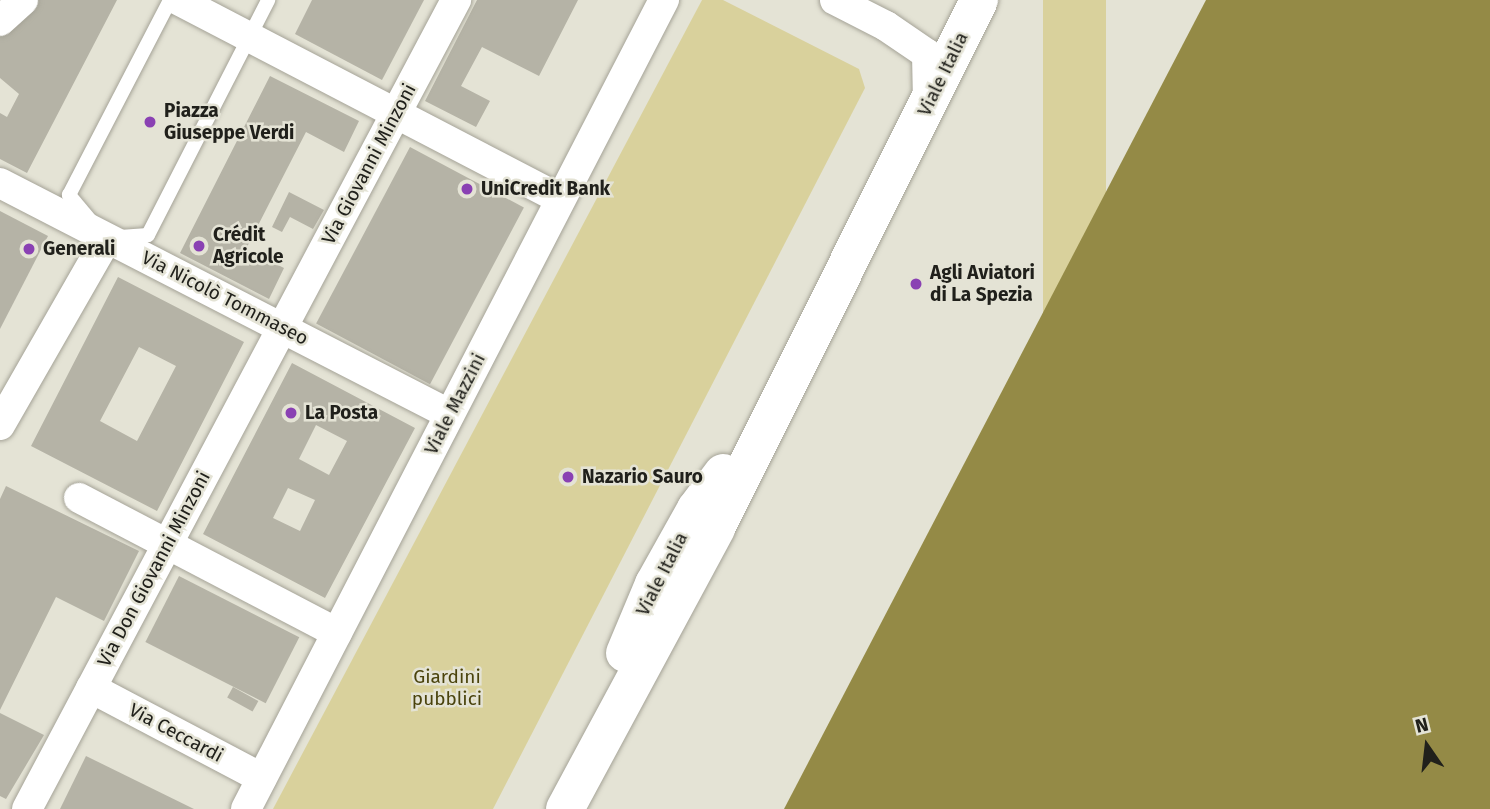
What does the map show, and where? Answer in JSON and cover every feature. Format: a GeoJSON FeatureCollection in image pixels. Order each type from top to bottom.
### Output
{"type":"FeatureCollection","features":[{"type":"Feature","properties":{"kind":"main road","name":"Viale Italia"},"geometry":{"type":"LineString","coordinates":[[848,258],[852,198],[954,0]]}},
{"type":"Feature","properties":{"kind":"main road","name":"Viale Italia"},"geometry":{"type":"LineString","coordinates":[[565,809],[716,528],[775,403],[979,0]]}},
{"type":"Feature","properties":{"kind":"street"},"geometry":{"type":"LineString","coordinates":[[0,21],[23,0]]}},
{"type":"Feature","properties":{"kind":"street"},"geometry":{"type":"LineString","coordinates":[[178,0],[560,199]]}},
{"type":"Feature","properties":{"kind":"street","name":"Via Giovanni Minzoni"},"geometry":{"type":"LineString","coordinates":[[282,328],[456,0]]}},
{"type":"Feature","properties":{"kind":"street","name":"Viale Mazzini"},"geometry":{"type":"LineString","coordinates":[[246,809],[664,0]]}},
{"type":"Feature","properties":{"kind":"street"},"geometry":{"type":"LineString","coordinates":[[835,0],[886,26],[927,54],[928,105]]}},
{"type":"Feature","properties":{"kind":"street","name":"Via Nicolò Tommaseo"},"geometry":{"type":"LineString","coordinates":[[0,183],[449,414]]}},
{"type":"Feature","properties":{"kind":"street"},"geometry":{"type":"LineString","coordinates":[[0,425],[107,238]]}},
{"type":"Feature","properties":{"kind":"street","name":"Via Don Giovanni Minzoni"},"geometry":{"type":"LineString","coordinates":[[27,809],[282,328]]}},
{"type":"Feature","properties":{"kind":"street"},"geometry":{"type":"LineString","coordinates":[[79,498],[169,541],[337,633]]}},
{"type":"Feature","properties":{"kind":"street","name":"Via Ceccardi"},"geometry":{"type":"LineString","coordinates":[[91,688],[262,778]]}},
{"type":"Feature","properties":{"kind":"lane"},"geometry":{"type":"LineString","coordinates":[[170,0],[69,195],[107,238],[148,236],[268,0]]}},
{"type":"Feature","properties":{"kind":"green space","name":"Giardini pubblici"},"geometry":{"type":"Polygon","coordinates":[[[702,0],[723,0],[859,69],[865,88],[493,809],[273,809],[702,0]]]}},
{"type":"Feature","properties":{"kind":"green space"},"geometry":{"type":"Polygon","coordinates":[[[1043,0],[1106,0],[1106,809],[1043,809],[1043,0]]]}},
{"type":"Feature","properties":{"kind":"shaded area"},"geometry":{"type":"Polygon","coordinates":[[[1206,0],[1490,0],[1490,809],[784,809],[1206,0]]]}},
{"type":"Feature","properties":{"kind":"building"},"geometry":{"type":"Polygon","coordinates":[[[32,0],[117,0],[27,173],[0,159],[0,113],[7,117],[19,94],[0,78],[0,30],[32,0]]]}},
{"type":"Feature","properties":{"kind":"building"},"geometry":{"type":"Polygon","coordinates":[[[312,0],[424,0],[382,80],[295,34],[312,0]]]}},
{"type":"Feature","properties":{"kind":"building"},"geometry":{"type":"Polygon","coordinates":[[[477,0],[578,0],[539,76],[482,47],[461,86],[490,101],[476,127],[425,101],[477,0]]]}},
{"type":"Feature","properties":{"kind":"building"},"geometry":{"type":"Polygon","coordinates":[[[270,76],[359,121],[344,152],[306,132],[246,249],[284,268],[269,299],[180,253],[270,76]]]}},
{"type":"Feature","properties":{"kind":"building"},"geometry":{"type":"Polygon","coordinates":[[[410,147],[524,208],[430,384],[316,324],[410,147]]]}},
{"type":"Feature","properties":{"kind":"building"},"geometry":{"type":"Polygon","coordinates":[[[289,192],[324,210],[313,229],[290,217],[282,232],[272,227],[289,192]]]}},
{"type":"Feature","properties":{"kind":"building"},"geometry":{"type":"Polygon","coordinates":[[[0,211],[48,236],[0,329],[0,211]]]}},
{"type":"Feature","properties":{"kind":"building"},"geometry":{"type":"Polygon","coordinates":[[[118,277],[244,342],[157,511],[31,446],[118,277]],[[139,347],[100,421],[137,441],[176,366],[139,347]]]}},
{"type":"Feature","properties":{"kind":"building"},"geometry":{"type":"Polygon","coordinates":[[[292,363],[415,428],[325,598],[203,534],[292,363]],[[316,425],[299,459],[329,475],[347,441],[316,425]],[[288,488],[273,518],[300,531],[315,500],[288,488]]]}},
{"type":"Feature","properties":{"kind":"building"},"geometry":{"type":"Polygon","coordinates":[[[6,486],[139,551],[104,621],[56,597],[0,710],[0,499],[6,486]]]}},
{"type":"Feature","properties":{"kind":"building"},"geometry":{"type":"Polygon","coordinates":[[[179,576],[299,637],[266,703],[145,642],[179,576]]]}},
{"type":"Feature","properties":{"kind":"building"},"geometry":{"type":"Polygon","coordinates":[[[233,687],[258,701],[253,712],[227,697],[233,687]]]}},
{"type":"Feature","properties":{"kind":"building"},"geometry":{"type":"Polygon","coordinates":[[[0,713],[44,735],[6,799],[0,796],[0,713]]]}},
{"type":"Feature","properties":{"kind":"building"},"geometry":{"type":"Polygon","coordinates":[[[86,756],[194,809],[60,809],[86,756]]]}},
{"type":"Feature","properties":{"kind":"place","name":"Piazza Giuseppe Verdi"},"geometry":{"type":"Point","coordinates":[150,122]}},
{"type":"Feature","properties":{"kind":"place","name":"UniCredit Bank"},"geometry":{"type":"Point","coordinates":[467,189]}},
{"type":"Feature","properties":{"kind":"place","name":"Crédit Agricole"},"geometry":{"type":"Point","coordinates":[199,246]}},
{"type":"Feature","properties":{"kind":"place","name":"Generali"},"geometry":{"type":"Point","coordinates":[29,249]}},
{"type":"Feature","properties":{"kind":"place","name":"Agli Aviatori di La Spezia"},"geometry":{"type":"Point","coordinates":[916,284]}},
{"type":"Feature","properties":{"kind":"place","name":"La Posta"},"geometry":{"type":"Point","coordinates":[291,413]}},
{"type":"Feature","properties":{"kind":"place","name":"Nazario Sauro"},"geometry":{"type":"Point","coordinates":[568,477]}}]}
